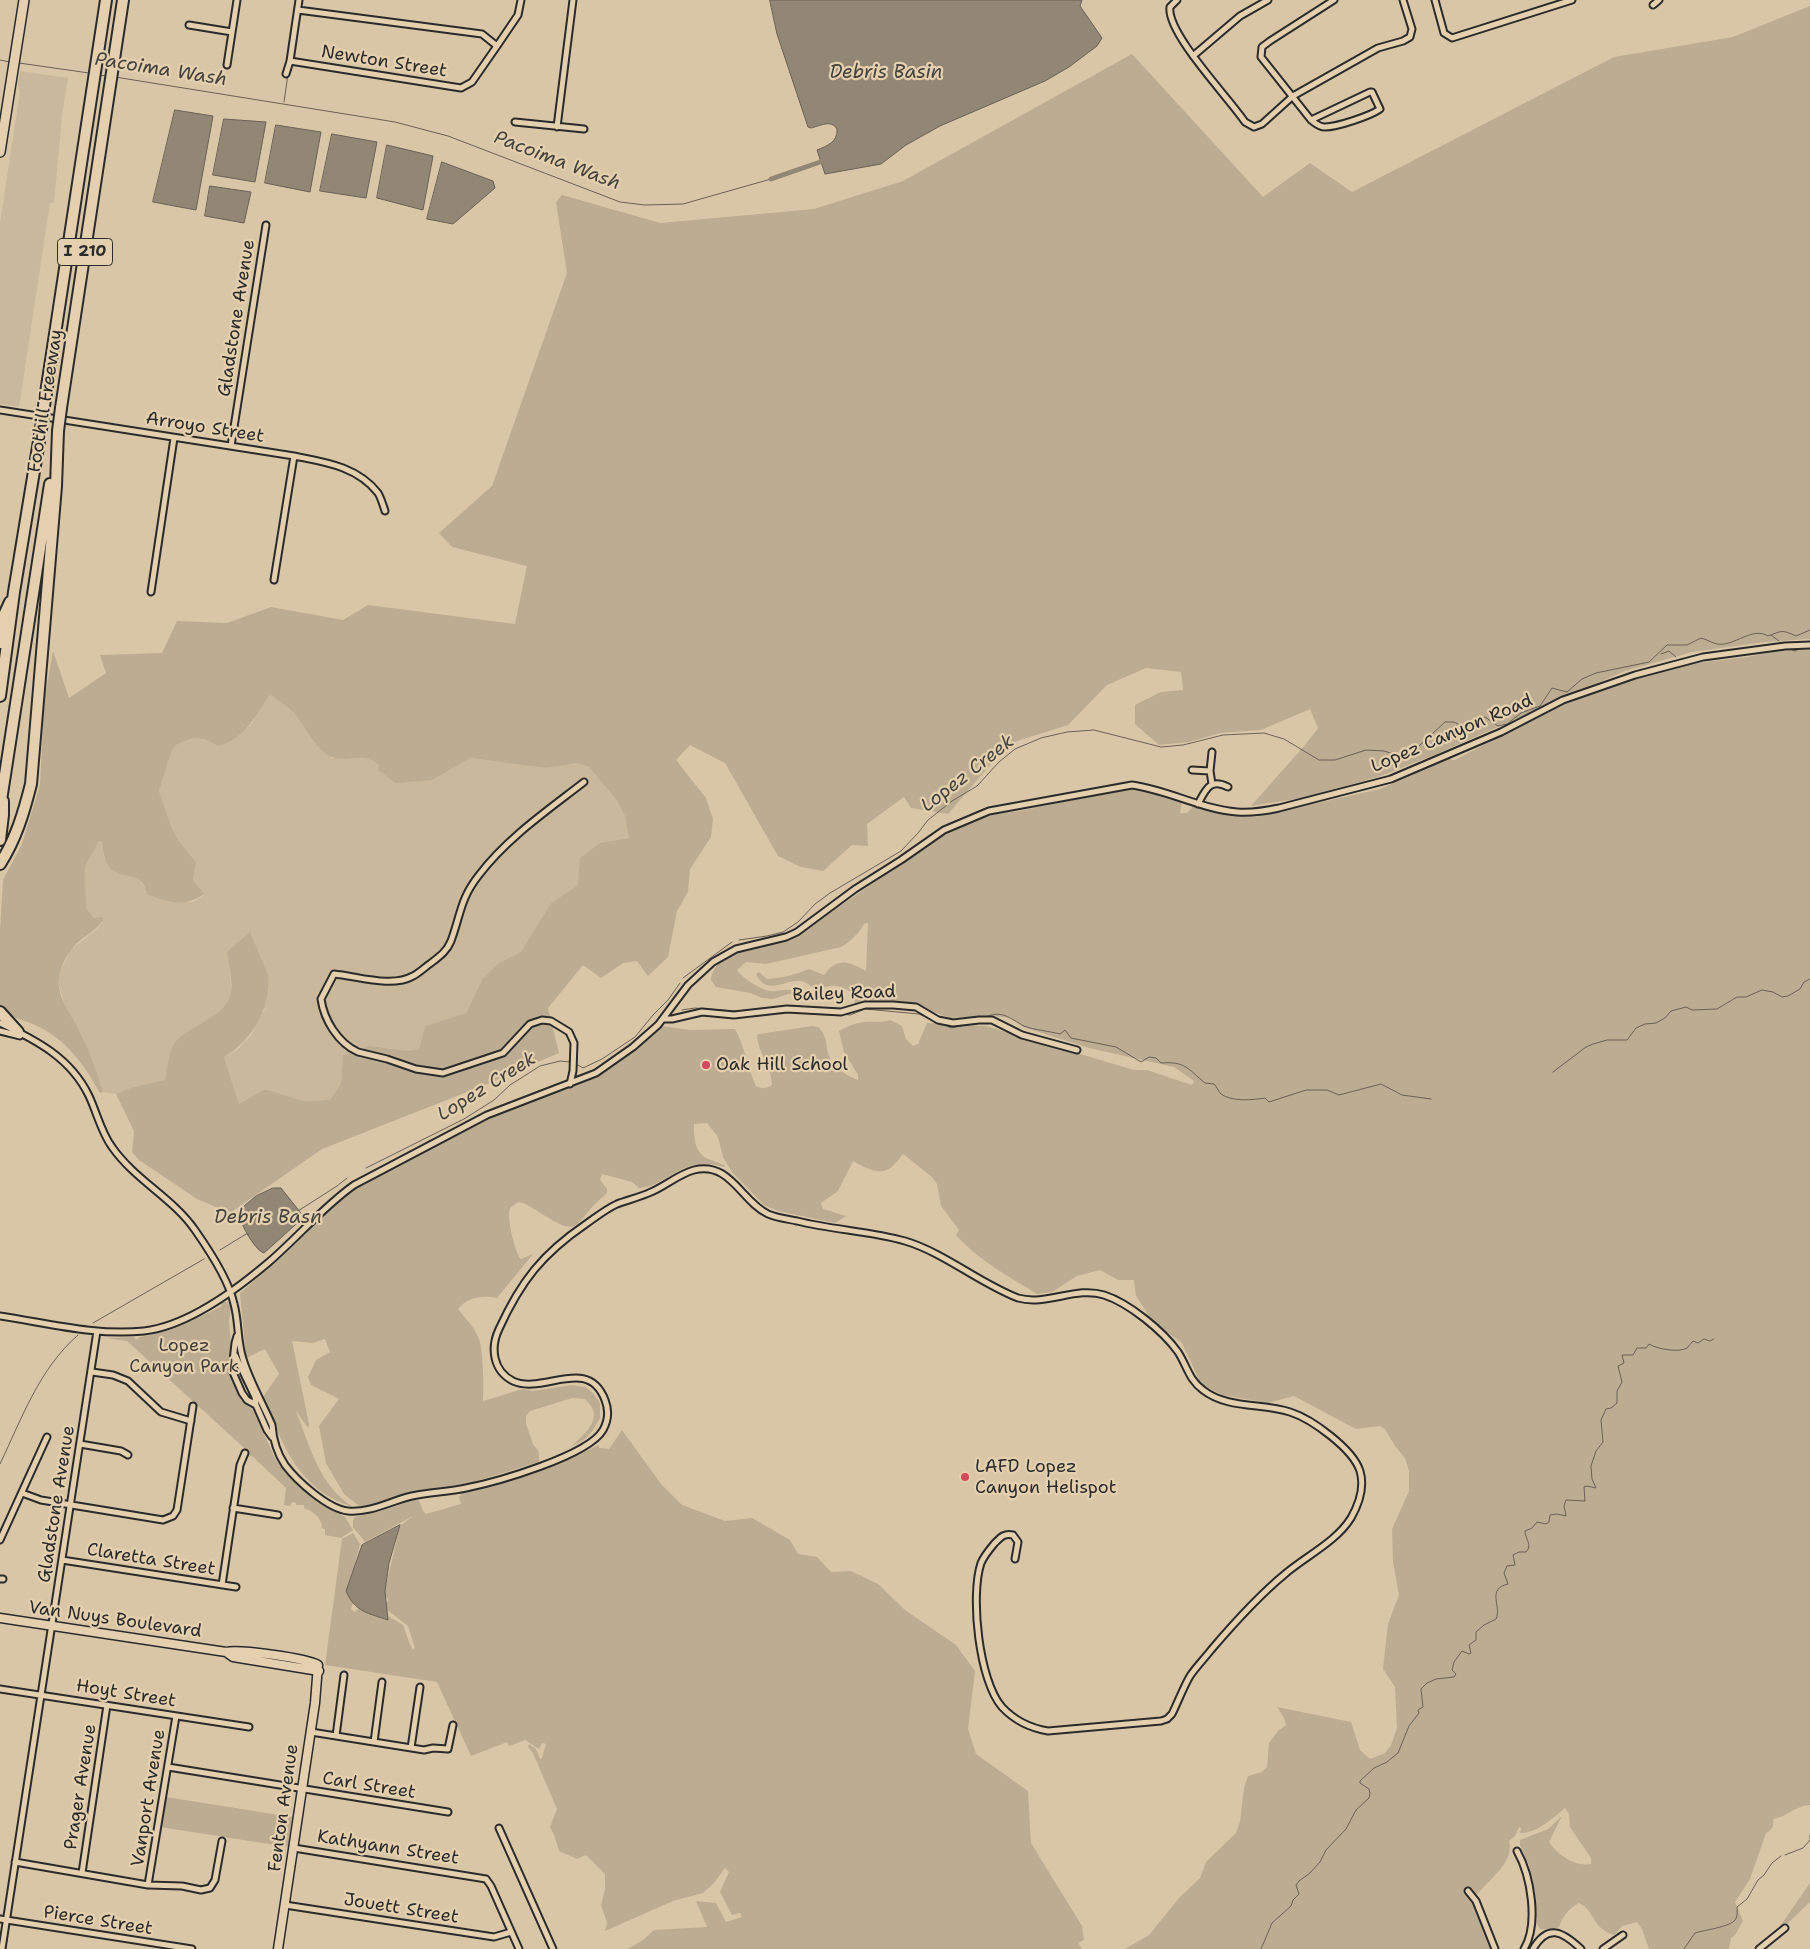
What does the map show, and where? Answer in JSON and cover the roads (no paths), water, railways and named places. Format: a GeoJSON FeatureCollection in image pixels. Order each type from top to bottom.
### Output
{"type":"FeatureCollection","features":[{"type":"Feature","properties":{"kind":"highway"},"geometry":{"type":"LineString","coordinates":[[99,41],[100,0]]}},
{"type":"Feature","properties":{"kind":"highway","name":"Foothill Freeway"},"geometry":{"type":"LineString","coordinates":[[0,696],[14,592],[41,429],[106,0]]}},
{"type":"Feature","properties":{"kind":"highway","name":"Foothill Freeway"},"geometry":{"type":"LineString","coordinates":[[0,806],[123,0]]}},
{"type":"Feature","properties":{"kind":"highway"},"geometry":{"type":"LineString","coordinates":[[115,57],[130,0]]}},
{"type":"Feature","properties":{"kind":"highway"},"geometry":{"type":"LineString","coordinates":[[0,864],[15,837],[24,813],[31,784],[56,486],[58,431]]}},
{"type":"Feature","properties":{"kind":"highway"},"geometry":{"type":"LineString","coordinates":[[0,643],[5,613],[14,592]]}},
{"type":"Feature","properties":{"kind":"highway"},"geometry":{"type":"LineString","coordinates":[[0,840],[3,815],[2,791]]}},
{"type":"Feature","properties":{"kind":"highway"},"geometry":{"type":"LineString","coordinates":[[0,1012],[18,1032]]}},
{"type":"Feature","properties":{"kind":"main road"},"geometry":{"type":"LineString","coordinates":[[0,152],[24,0]]}},
{"type":"Feature","properties":{"kind":"street"},"geometry":{"type":"LineString","coordinates":[[227,65],[237,0]]}},
{"type":"Feature","properties":{"kind":"street"},"geometry":{"type":"LineString","coordinates":[[286,74],[290,61],[299,0]]}},
{"type":"Feature","properties":{"kind":"street"},"geometry":{"type":"LineString","coordinates":[[298,10],[482,34],[497,46],[518,15],[521,0]]}},
{"type":"Feature","properties":{"kind":"street"},"geometry":{"type":"LineString","coordinates":[[556,127],[573,0]]}},
{"type":"Feature","properties":{"kind":"street"},"geometry":{"type":"LineString","coordinates":[[1177,0],[1170,7],[1169,16],[1192,56],[1245,122],[1254,127],[1262,124],[1293,96],[1378,48],[1410,36],[1412,29],[1403,0]]}},
{"type":"Feature","properties":{"kind":"street"},"geometry":{"type":"LineString","coordinates":[[1192,56],[1240,16],[1268,0]]}},
{"type":"Feature","properties":{"kind":"street"},"geometry":{"type":"LineString","coordinates":[[1435,0],[1444,33],[1452,38],[1572,0]]}},
{"type":"Feature","properties":{"kind":"street"},"geometry":{"type":"LineString","coordinates":[[1653,5],[1659,0]]}},
{"type":"Feature","properties":{"kind":"street"},"geometry":{"type":"LineString","coordinates":[[1311,120],[1370,92],[1372,92],[1378,102],[1380,109],[1345,122],[1324,127],[1317,125],[1311,120],[1261,57],[1262,47],[1330,1]]}},
{"type":"Feature","properties":{"kind":"street"},"geometry":{"type":"LineString","coordinates":[[189,25],[232,32]]}},
{"type":"Feature","properties":{"kind":"street","name":"Newton Street"},"geometry":{"type":"LineString","coordinates":[[290,61],[461,88],[472,82],[497,46]]}},
{"type":"Feature","properties":{"kind":"street"},"geometry":{"type":"LineString","coordinates":[[515,122],[584,129]]}},
{"type":"Feature","properties":{"kind":"street","name":"Gladstone Avenue"},"geometry":{"type":"LineString","coordinates":[[231,446],[266,225]]}},
{"type":"Feature","properties":{"kind":"street","name":"Arroyo Street"},"geometry":{"type":"LineString","coordinates":[[0,410],[338,464],[364,480],[379,494],[385,511]]}},
{"type":"Feature","properties":{"kind":"street"},"geometry":{"type":"LineString","coordinates":[[151,592],[174,438]]}},
{"type":"Feature","properties":{"kind":"street"},"geometry":{"type":"LineString","coordinates":[[274,580],[294,456]]}},
{"type":"Feature","properties":{"kind":"street","name":"Lopez Canyon Road"},"geometry":{"type":"LineString","coordinates":[[0,1316],[97,1331],[143,1331],[165,1326],[195,1314],[230,1292],[270,1262],[336,1199],[354,1185],[487,1115],[587,1078],[607,1067],[664,1019],[688,985],[701,971],[724,955],[736,948],[781,938],[797,932],[855,889],[901,860],[936,834],[962,821],[989,811],[1132,786],[1150,788],[1198,804],[1236,812],[1260,812],[1382,782],[1501,732],[1563,700],[1635,675],[1696,658],[1777,646],[1810,645]]}},
{"type":"Feature","properties":{"kind":"street"},"geometry":{"type":"LineString","coordinates":[[1212,752],[1210,771],[1212,784]]}},
{"type":"Feature","properties":{"kind":"street"},"geometry":{"type":"LineString","coordinates":[[1192,770],[1210,771]]}},
{"type":"Feature","properties":{"kind":"street"},"geometry":{"type":"LineString","coordinates":[[570,1084],[574,1071],[574,1043],[569,1032],[551,1021],[542,1020],[530,1024],[503,1053],[443,1073],[416,1069],[349,1048],[338,1037],[327,1018],[322,1004],[322,994],[334,974],[400,981],[412,977],[439,957],[449,944],[464,897],[479,875],[494,857],[538,818],[584,782]]}},
{"type":"Feature","properties":{"kind":"street"},"geometry":{"type":"LineString","coordinates":[[1198,804],[1206,789],[1212,784],[1220,783],[1228,787]]}},
{"type":"Feature","properties":{"kind":"street","name":"Bailey Road"},"geometry":{"type":"LineString","coordinates":[[664,1019],[672,1019],[698,1012],[734,1015],[787,1009],[841,1012],[865,1005],[894,1005],[916,1007],[938,1020],[953,1023],[992,1020],[1022,1034],[1077,1050]]}},
{"type":"Feature","properties":{"kind":"street"},"geometry":{"type":"LineString","coordinates":[[0,1023],[55,1053],[74,1071],[89,1095],[111,1145],[130,1169],[186,1219],[203,1244],[230,1292],[235,1307],[237,1336],[243,1361],[272,1426],[272,1437]]}},
{"type":"Feature","properties":{"kind":"street"},"geometry":{"type":"LineString","coordinates":[[0,1031],[30,1039]]}},
{"type":"Feature","properties":{"kind":"street"},"geometry":{"type":"LineString","coordinates":[[235,1355],[280,1457],[293,1474],[326,1502],[338,1509],[349,1511],[374,1509],[412,1496],[475,1486],[555,1461],[580,1449],[600,1434],[605,1427],[608,1414],[607,1405],[599,1390],[591,1382],[581,1378],[573,1377],[523,1384],[509,1379],[503,1374],[496,1362],[493,1348],[496,1334],[509,1308],[526,1279],[544,1257],[561,1241],[614,1205],[652,1192],[689,1172],[705,1169],[714,1170],[728,1177],[751,1201],[769,1214],[818,1226],[883,1236],[913,1244],[1018,1298],[1025,1300],[1040,1299],[1090,1292],[1115,1299],[1127,1306],[1163,1335],[1178,1353],[1191,1379],[1204,1391],[1232,1402],[1287,1411],[1304,1416],[1334,1439],[1350,1455],[1360,1470],[1362,1483],[1360,1502],[1343,1529],[1285,1574],[1239,1616],[1190,1676],[1172,1714],[1167,1719],[1161,1721],[1048,1731],[1033,1728],[1016,1719],[1001,1705],[990,1686],[978,1635],[978,1577],[982,1561],[988,1550],[1001,1536],[1013,1535],[1018,1542],[1015,1559]]}},
{"type":"Feature","properties":{"kind":"street","name":"Gladstone Avenue"},"geometry":{"type":"LineString","coordinates":[[2,1949],[97,1331]]}},
{"type":"Feature","properties":{"kind":"street"},"geometry":{"type":"LineString","coordinates":[[237,1336],[232,1370],[247,1400],[256,1405]]}},
{"type":"Feature","properties":{"kind":"street"},"geometry":{"type":"LineString","coordinates":[[92,1372],[113,1375],[128,1381],[162,1412],[191,1421]]}},
{"type":"Feature","properties":{"kind":"street"},"geometry":{"type":"LineString","coordinates":[[22,1493],[42,1500],[163,1520],[174,1516],[178,1510],[193,1406]]}},
{"type":"Feature","properties":{"kind":"street"},"geometry":{"type":"LineString","coordinates":[[0,1540],[47,1437]]}},
{"type":"Feature","properties":{"kind":"street"},"geometry":{"type":"LineString","coordinates":[[80,1444],[121,1451],[128,1455]]}},
{"type":"Feature","properties":{"kind":"street"},"geometry":{"type":"LineString","coordinates":[[222,1585],[240,1465],[245,1453]]}},
{"type":"Feature","properties":{"kind":"street"},"geometry":{"type":"LineString","coordinates":[[233,1508],[278,1515]]}},
{"type":"Feature","properties":{"kind":"street","name":"Claretta Street"},"geometry":{"type":"LineString","coordinates":[[62,1560],[236,1587]]}},
{"type":"Feature","properties":{"kind":"street","name":"Van Nuys Boulevard"},"geometry":{"type":"LineString","coordinates":[[0,1618],[226,1652],[234,1650],[259,1658],[306,1661],[318,1666],[319,1671]]}},
{"type":"Feature","properties":{"kind":"street","name":"Fenton Avenue"},"geometry":{"type":"LineString","coordinates":[[278,1949],[319,1671]]}},
{"type":"Feature","properties":{"kind":"street"},"geometry":{"type":"LineString","coordinates":[[336,1736],[344,1675]]}},
{"type":"Feature","properties":{"kind":"street"},"geometry":{"type":"LineString","coordinates":[[374,1742],[382,1682]]}},
{"type":"Feature","properties":{"kind":"street"},"geometry":{"type":"LineString","coordinates":[[411,1748],[420,1688]]}},
{"type":"Feature","properties":{"kind":"street","name":"Hoyt Street"},"geometry":{"type":"LineString","coordinates":[[0,1689],[248,1727]]}},
{"type":"Feature","properties":{"kind":"street","name":"Prager Avenue"},"geometry":{"type":"LineString","coordinates":[[82,1873],[107,1705]]}},
{"type":"Feature","properties":{"kind":"street","name":"Vanport Avenue"},"geometry":{"type":"LineString","coordinates":[[148,1885],[176,1716]]}},
{"type":"Feature","properties":{"kind":"street"},"geometry":{"type":"LineString","coordinates":[[310,1732],[424,1750],[433,1748],[448,1749],[453,1725]]}},
{"type":"Feature","properties":{"kind":"street","name":"Carl Street"},"geometry":{"type":"LineString","coordinates":[[168,1767],[448,1812]]}},
{"type":"Feature","properties":{"kind":"street"},"geometry":{"type":"LineString","coordinates":[[500,1828],[553,1949]]}},
{"type":"Feature","properties":{"kind":"street"},"geometry":{"type":"LineString","coordinates":[[15,1862],[148,1885],[182,1886],[201,1890],[210,1888],[215,1880],[222,1840]]}},
{"type":"Feature","properties":{"kind":"street","name":"Kathyann Street"},"geometry":{"type":"LineString","coordinates":[[294,1848],[478,1876],[486,1879],[491,1886],[511,1932]]}},
{"type":"Feature","properties":{"kind":"street"},"geometry":{"type":"LineString","coordinates":[[1517,1851],[1531,1894],[1529,1938],[1524,1949]]}},
{"type":"Feature","properties":{"kind":"street"},"geometry":{"type":"LineString","coordinates":[[1468,1891],[1476,1901],[1495,1949]]}},
{"type":"Feature","properties":{"kind":"street","name":"Jouett Street"},"geometry":{"type":"LineString","coordinates":[[285,1905],[494,1937],[511,1932]]}},
{"type":"Feature","properties":{"kind":"street","name":"Pierce Street"},"geometry":{"type":"LineString","coordinates":[[0,1919],[192,1949]]}},
{"type":"Feature","properties":{"kind":"street"},"geometry":{"type":"LineString","coordinates":[[1759,1949],[1785,1928]]}},
{"type":"Feature","properties":{"kind":"street"},"geometry":{"type":"LineString","coordinates":[[511,1932],[519,1949]]}},
{"type":"Feature","properties":{"kind":"street"},"geometry":{"type":"LineString","coordinates":[[1534,1949],[1542,1936],[1552,1932],[1565,1936],[1579,1948]]}},
{"type":"Feature","properties":{"kind":"street"},"geometry":{"type":"LineString","coordinates":[[1603,1949],[1623,1935]]}},
{"type":"Feature","properties":{"kind":"water","name":"Debris Basin"},"geometry":{"type":"Polygon","coordinates":[[[770,0],[1082,0],[1080,6],[1102,38],[1097,46],[1069,67],[1045,81],[940,126],[906,145],[881,164],[825,174],[817,150],[834,140],[837,129],[832,124],[808,127],[777,34],[770,0]]]}},
{"type":"Feature","properties":{"kind":"water"},"geometry":{"type":"Polygon","coordinates":[[[175,110],[213,116],[196,210],[153,202],[175,110]]]}},
{"type":"Feature","properties":{"kind":"water"},"geometry":{"type":"Polygon","coordinates":[[[224,119],[266,122],[255,182],[213,175],[224,119]]]}},
{"type":"Feature","properties":{"kind":"water"},"geometry":{"type":"Polygon","coordinates":[[[276,125],[321,132],[310,192],[265,183],[276,125]]]}},
{"type":"Feature","properties":{"kind":"water"},"geometry":{"type":"Polygon","coordinates":[[[332,134],[377,142],[366,198],[320,191],[332,134]]]}},
{"type":"Feature","properties":{"kind":"water"},"geometry":{"type":"Polygon","coordinates":[[[387,145],[433,156],[423,210],[377,198],[387,145]]]}},
{"type":"Feature","properties":{"kind":"water"},"geometry":{"type":"Polygon","coordinates":[[[442,162],[493,181],[495,188],[453,224],[427,219],[442,162]]]}},
{"type":"Feature","properties":{"kind":"water"},"geometry":{"type":"Polygon","coordinates":[[[210,186],[251,192],[244,223],[205,216],[210,186]]]}},
{"type":"Feature","properties":{"kind":"water","name":"Debris Basn"},"geometry":{"type":"Polygon","coordinates":[[[273,1188],[281,1188],[304,1217],[264,1253],[256,1247],[248,1235],[238,1211],[256,1196],[273,1188]]]}},
{"type":"Feature","properties":{"kind":"water"},"geometry":{"type":"Polygon","coordinates":[[[400,1525],[389,1563],[385,1591],[388,1620],[358,1608],[346,1591],[362,1545],[400,1525]]]}},
{"type":"Feature","properties":{"kind":"waterway","name":"Pacoima Wash"},"geometry":{"type":"LineString","coordinates":[[0,60],[10,62]]}},
{"type":"Feature","properties":{"kind":"waterway","name":"Pacoima Wash"},"geometry":{"type":"LineString","coordinates":[[19,63],[89,73]]}},
{"type":"Feature","properties":{"kind":"waterway"},"geometry":{"type":"LineString","coordinates":[[284,102],[288,74],[292,70]]}},
{"type":"Feature","properties":{"kind":"waterway","name":"Pacoima Wash"},"geometry":{"type":"LineString","coordinates":[[98,75],[106,76]]}},
{"type":"Feature","properties":{"kind":"waterway","name":"Pacoima Wash"},"geometry":{"type":"LineString","coordinates":[[115,77],[395,122],[448,136],[620,202],[645,205],[683,204],[771,179]]}},
{"type":"Feature","properties":{"kind":"waterway","name":"Pacoima Wash"},"geometry":{"type":"LineString","coordinates":[[771,179],[826,160]]}},
{"type":"Feature","properties":{"kind":"waterway","name":"Lopez Creek"},"geometry":{"type":"LineString","coordinates":[[739,940],[783,932],[798,922],[815,904],[830,893],[901,851],[928,820],[952,801],[977,786],[999,762],[1015,749],[1041,738],[1067,732],[1094,730],[1161,747],[1183,745],[1223,735],[1264,733],[1284,739],[1319,760],[1335,760],[1366,750],[1384,751],[1406,758],[1445,722],[1454,722],[1462,726],[1485,717],[1498,726],[1507,724],[1521,713],[1540,706],[1552,688],[1567,692],[1582,679],[1596,673],[1649,662],[1667,645],[1687,645],[1701,638],[1723,644],[1756,633],[1768,636],[1784,632],[1796,636],[1810,630]]}},
{"type":"Feature","properties":{"kind":"waterway"},"geometry":{"type":"LineString","coordinates":[[1771,635],[1779,641]]}},
{"type":"Feature","properties":{"kind":"waterway"},"geometry":{"type":"LineString","coordinates":[[1792,650],[1795,651],[1802,648]]}},
{"type":"Feature","properties":{"kind":"waterway"},"geometry":{"type":"LineString","coordinates":[[1661,654],[1669,651],[1676,657]]}},
{"type":"Feature","properties":{"kind":"waterway"},"geometry":{"type":"LineString","coordinates":[[1695,662],[1703,660]]}},
{"type":"Feature","properties":{"kind":"waterway","name":"Lopez Creek"},"geometry":{"type":"LineString","coordinates":[[683,978],[732,942]]}},
{"type":"Feature","properties":{"kind":"waterway"},"geometry":{"type":"LineString","coordinates":[[1553,1072],[1586,1047],[1607,1040],[1627,1040],[1636,1028],[1645,1024],[1656,1023],[1665,1018],[1671,1011],[1686,1007],[1692,1010],[1717,1009],[1737,997],[1746,997],[1762,990],[1773,992],[1782,997],[1788,996],[1800,989],[1804,982],[1810,979]]}},
{"type":"Feature","properties":{"kind":"waterway","name":"Lopez Creek"},"geometry":{"type":"LineString","coordinates":[[578,1065],[583,1068],[602,1059],[635,1037],[668,1000],[680,983]]}},
{"type":"Feature","properties":{"kind":"waterway"},"geometry":{"type":"LineString","coordinates":[[682,1010],[695,1008],[736,1011],[793,1006],[812,1008]]}},
{"type":"Feature","properties":{"kind":"waterway"},"geometry":{"type":"LineString","coordinates":[[842,1014],[850,1015],[865,1009],[919,1014],[935,1021]]}},
{"type":"Feature","properties":{"kind":"waterway"},"geometry":{"type":"LineString","coordinates":[[983,1018],[1000,1014],[1024,1026],[1060,1034],[1065,1030],[1071,1038],[1116,1047],[1141,1062],[1149,1057],[1156,1058],[1161,1063],[1176,1063],[1186,1067],[1205,1083],[1214,1084],[1221,1094],[1231,1098],[1249,1100],[1265,1098],[1269,1102],[1306,1090],[1327,1090],[1339,1095],[1381,1084],[1402,1095],[1431,1099]]}},
{"type":"Feature","properties":{"kind":"waterway"},"geometry":{"type":"LineString","coordinates":[[941,1023],[951,1028],[970,1024]]}},
{"type":"Feature","properties":{"kind":"waterway","name":"Lopez Creek"},"geometry":{"type":"LineString","coordinates":[[366,1168],[464,1119],[494,1100],[510,1085],[540,1066],[560,1061],[570,1062]]}},
{"type":"Feature","properties":{"kind":"waterway","name":"Lopez Creek"},"geometry":{"type":"LineString","coordinates":[[298,1211],[347,1178]]}},
{"type":"Feature","properties":{"kind":"waterway","name":"Lopez Creek"},"geometry":{"type":"LineString","coordinates":[[220,1250],[249,1234]]}},
{"type":"Feature","properties":{"kind":"waterway","name":"Lopez Creek"},"geometry":{"type":"LineString","coordinates":[[93,1323],[204,1259]]}},
{"type":"Feature","properties":{"kind":"waterway","name":"Lopez Creek"},"geometry":{"type":"LineString","coordinates":[[0,1464],[24,1412],[42,1379],[64,1348],[78,1335]]}},
{"type":"Feature","properties":{"kind":"waterway"},"geometry":{"type":"LineString","coordinates":[[1261,1949],[1272,1923],[1291,1906],[1293,1900],[1299,1894],[1296,1885],[1320,1862],[1326,1850],[1346,1829],[1356,1810],[1369,1798],[1369,1789],[1360,1781],[1374,1768],[1387,1762],[1398,1753],[1409,1726],[1419,1713],[1418,1710],[1423,1707],[1421,1689],[1427,1683],[1436,1679],[1454,1677],[1456,1674],[1452,1670],[1454,1662],[1462,1651],[1471,1653],[1469,1645],[1476,1640],[1476,1632],[1484,1625],[1496,1619],[1496,1594],[1501,1586],[1508,1584],[1504,1573],[1507,1566],[1515,1565],[1513,1555],[1519,1552],[1526,1552],[1529,1547],[1525,1531],[1532,1528],[1537,1522],[1546,1524],[1549,1522],[1550,1515],[1566,1516],[1564,1506],[1566,1500],[1585,1501],[1584,1487],[1596,1488],[1592,1479],[1591,1466],[1596,1451],[1603,1442],[1601,1420],[1606,1409],[1611,1408],[1617,1403],[1617,1391],[1622,1382],[1618,1366],[1624,1363],[1622,1355],[1633,1355],[1637,1348],[1646,1348],[1649,1344],[1662,1349],[1679,1350],[1687,1348],[1693,1341],[1698,1343],[1704,1339],[1710,1341],[1714,1339]]}},
{"type":"Feature","properties":{"kind":"waterway"},"geometry":{"type":"LineString","coordinates":[[1785,1855],[1803,1848],[1810,1840]]}},
{"type":"Feature","properties":{"kind":"waterway"},"geometry":{"type":"LineString","coordinates":[[1684,1949],[1695,1933],[1723,1926],[1735,1920],[1737,1907],[1747,1899],[1758,1880],[1772,1863],[1781,1856]]}},
{"type":"Feature","properties":{"kind":"place","name":"Oak Hill School"},"geometry":{"type":"Point","coordinates":[706,1065]}},
{"type":"Feature","properties":{"kind":"place","name":"LAFD Lopez Canyon Helispot"},"geometry":{"type":"Point","coordinates":[965,1477]}},
{"type":"Feature","properties":{"kind":"park label","name":"Lopez Canyon Park"},"geometry":{"type":"Point","coordinates":[184,1356]}}]}
